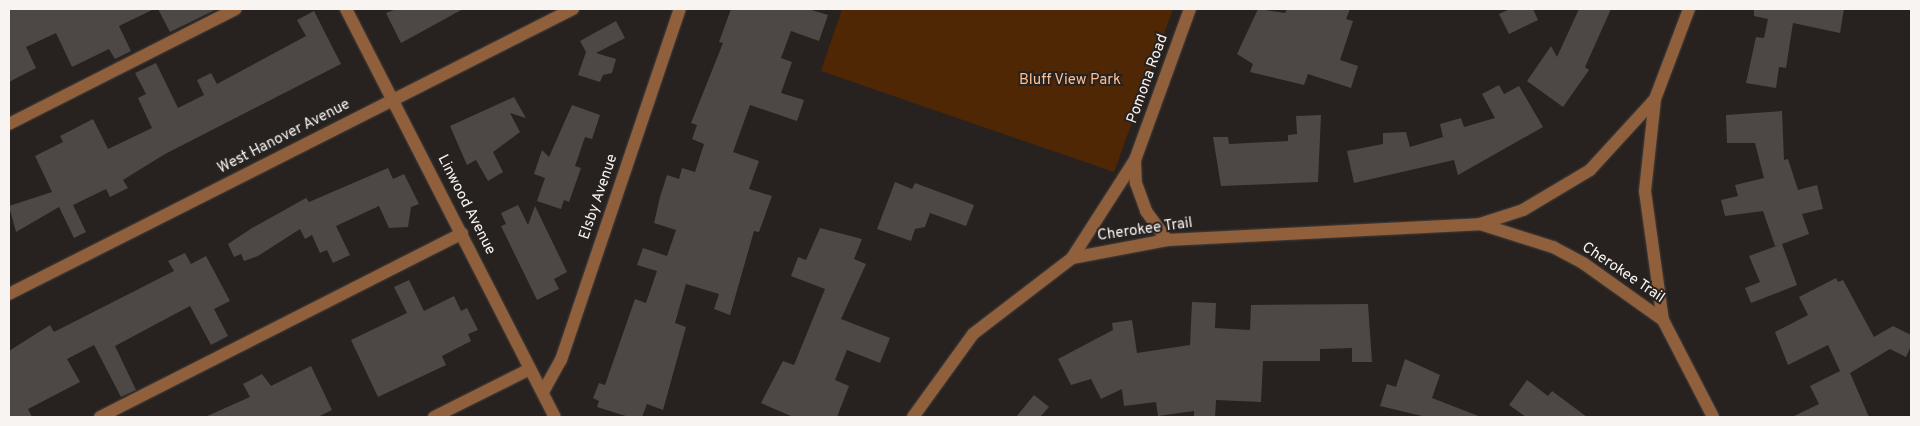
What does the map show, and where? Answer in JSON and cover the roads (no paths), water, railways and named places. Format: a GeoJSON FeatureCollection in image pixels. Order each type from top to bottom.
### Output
{"type":"FeatureCollection","features":[{"type":"Feature","properties":{"kind":"street"},"geometry":{"type":"LineString","coordinates":[[9,124],[236,9]]}},
{"type":"Feature","properties":{"kind":"street","name":"Linwood Avenue"},"geometry":{"type":"LineString","coordinates":[[346,9],[555,417]]}},
{"type":"Feature","properties":{"kind":"street","name":"West Hanover Avenue"},"geometry":{"type":"LineString","coordinates":[[9,294],[573,9]]}},
{"type":"Feature","properties":{"kind":"street","name":"Elsby Avenue"},"geometry":{"type":"LineString","coordinates":[[543,392],[561,360],[680,9]]}},
{"type":"Feature","properties":{"kind":"street","name":"Pomona Road"},"geometry":{"type":"LineString","coordinates":[[1072,258],[1135,160],[1190,9]]}},
{"type":"Feature","properties":{"kind":"street"},"geometry":{"type":"LineString","coordinates":[[1689,9],[1655,99],[1645,192],[1663,320],[1713,417]]}},
{"type":"Feature","properties":{"kind":"street","name":"Cherokee Trail"},"geometry":{"type":"LineString","coordinates":[[913,417],[973,334],[1072,258],[1167,240],[1480,224],[1524,210],[1590,170],[1655,99]]}},
{"type":"Feature","properties":{"kind":"street","name":"Pomona Road"},"geometry":{"type":"LineString","coordinates":[[1135,160],[1136,183],[1146,211],[1167,240]]}},
{"type":"Feature","properties":{"kind":"street","name":"Cherokee Trail"},"geometry":{"type":"LineString","coordinates":[[1480,224],[1553,247],[1583,262],[1663,320]]}},
{"type":"Feature","properties":{"kind":"street"},"geometry":{"type":"LineString","coordinates":[[100,417],[462,233]]}},
{"type":"Feature","properties":{"kind":"street"},"geometry":{"type":"LineString","coordinates":[[434,417],[530,369]]}},
{"type":"Feature","properties":{"kind":"park label","name":"Bluff View Park"},"geometry":{"type":"Point","coordinates":[1070,81]}}]}
